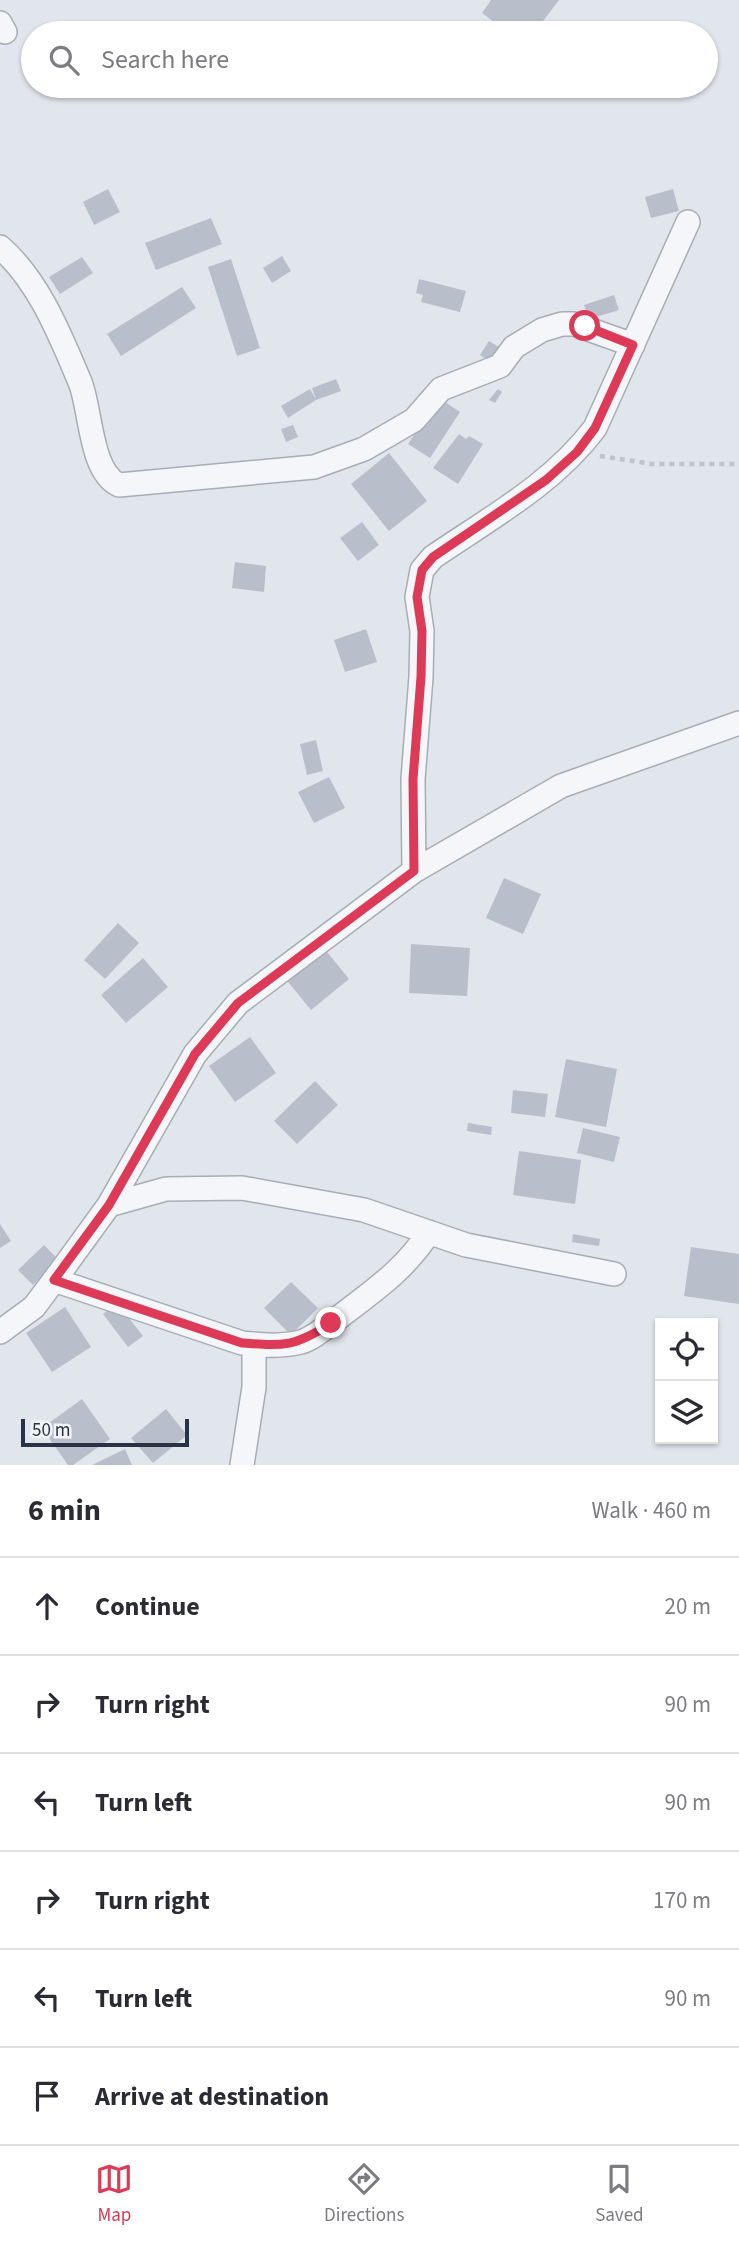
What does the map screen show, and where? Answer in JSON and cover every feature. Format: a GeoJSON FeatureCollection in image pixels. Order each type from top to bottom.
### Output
{"type":"FeatureCollection","features":[{"type":"Feature","properties":{"kind":"street"},"geometry":{"type":"LineString","coordinates":[[414,871],[413,779],[422,665],[422,631],[417,597],[422,570],[433,557],[546,480],[577,452],[595,428],[688,222]]}},
{"type":"Feature","properties":{"kind":"street"},"geometry":{"type":"LineString","coordinates":[[0,247],[22,270],[52,320],[82,386],[103,469],[111,481],[120,485],[314,467],[338,461],[414,420],[441,389],[500,366],[514,347],[542,330],[562,324],[585,326],[633,345]]}},
{"type":"Feature","properties":{"kind":"street"},"geometry":{"type":"LineString","coordinates":[[0,1332],[34,1307],[109,1205],[195,1054],[238,1003],[414,871],[561,786],[739,723]]}},
{"type":"Feature","properties":{"kind":"street"},"geometry":{"type":"LineString","coordinates":[[109,1205],[166,1189],[242,1188],[364,1210],[466,1245],[614,1274]]}},
{"type":"Feature","properties":{"kind":"street"},"geometry":{"type":"LineString","coordinates":[[54,1280],[193,1328],[254,1344],[273,1346],[304,1341],[392,1278],[418,1250],[429,1232]]}},
{"type":"Feature","properties":{"kind":"street"},"geometry":{"type":"LineString","coordinates":[[242,1465],[254,1387],[254,1344]]}},
{"type":"Feature","properties":{"kind":"path"},"geometry":{"type":"LineString","coordinates":[[577,452],[652,464],[739,464]]}},
{"type":"Feature","properties":{"kind":"building"},"geometry":{"type":"Polygon","coordinates":[[[491,0],[559,0],[543,21],[493,21],[482,13],[491,0]]]}},
{"type":"Feature","properties":{"kind":"building"},"geometry":{"type":"Polygon","coordinates":[[[108,189],[120,212],[94,225],[83,202],[108,189]]]}},
{"type":"Feature","properties":{"kind":"building"},"geometry":{"type":"Polygon","coordinates":[[[673,189],[679,211],[651,218],[645,197],[673,189]]]}},
{"type":"Feature","properties":{"kind":"building"},"geometry":{"type":"Polygon","coordinates":[[[211,218],[222,244],[156,270],[145,243],[211,218]]]}},
{"type":"Feature","properties":{"kind":"building"},"geometry":{"type":"Polygon","coordinates":[[[282,256],[291,271],[272,283],[263,268],[282,256]]]}},
{"type":"Feature","properties":{"kind":"building"},"geometry":{"type":"Polygon","coordinates":[[[82,257],[93,273],[60,294],[49,277],[82,257]]]}},
{"type":"Feature","properties":{"kind":"building"},"geometry":{"type":"Polygon","coordinates":[[[231,259],[260,348],[237,356],[208,267],[231,259]]]}},
{"type":"Feature","properties":{"kind":"building"},"geometry":{"type":"Polygon","coordinates":[[[419,279],[466,291],[460,312],[421,302],[423,295],[416,293],[419,279]]]}},
{"type":"Feature","properties":{"kind":"building"},"geometry":{"type":"Polygon","coordinates":[[[182,287],[196,308],[121,356],[107,334],[182,287]]]}},
{"type":"Feature","properties":{"kind":"building"},"geometry":{"type":"Polygon","coordinates":[[[614,295],[619,310],[589,319],[584,305],[614,295]]]}},
{"type":"Feature","properties":{"kind":"building"},"geometry":{"type":"Polygon","coordinates":[[[489,341],[502,349],[494,364],[480,355],[489,341]]]}},
{"type":"Feature","properties":{"kind":"building"},"geometry":{"type":"Polygon","coordinates":[[[336,379],[341,391],[316,400],[312,388],[336,379]]]}},
{"type":"Feature","properties":{"kind":"building"},"geometry":{"type":"Polygon","coordinates":[[[310,389],[316,400],[288,418],[281,406],[310,389]]]}},
{"type":"Feature","properties":{"kind":"building"},"geometry":{"type":"Polygon","coordinates":[[[498,389],[502,392],[495,403],[489,400],[498,389]]]}},
{"type":"Feature","properties":{"kind":"building"},"geometry":{"type":"Polygon","coordinates":[[[439,398],[460,412],[430,458],[408,444],[439,398]]]}},
{"type":"Feature","properties":{"kind":"building"},"geometry":{"type":"Polygon","coordinates":[[[293,425],[298,437],[286,442],[281,429],[293,425]]]}},
{"type":"Feature","properties":{"kind":"building"},"geometry":{"type":"Polygon","coordinates":[[[459,434],[483,444],[458,484],[433,468],[459,434]]]}},
{"type":"Feature","properties":{"kind":"building"},"geometry":{"type":"Polygon","coordinates":[[[389,453],[427,501],[389,531],[351,484],[389,453]]]}},
{"type":"Feature","properties":{"kind":"building"},"geometry":{"type":"Polygon","coordinates":[[[362,522],[379,545],[358,561],[340,538],[362,522]]]}},
{"type":"Feature","properties":{"kind":"building"},"geometry":{"type":"Polygon","coordinates":[[[235,562],[266,566],[264,592],[232,588],[235,562]]]}},
{"type":"Feature","properties":{"kind":"building"},"geometry":{"type":"Polygon","coordinates":[[[366,629],[377,662],[345,672],[334,640],[366,629]]]}},
{"type":"Feature","properties":{"kind":"building"},"geometry":{"type":"Polygon","coordinates":[[[316,740],[323,771],[307,775],[300,744],[316,740]]]}},
{"type":"Feature","properties":{"kind":"building"},"geometry":{"type":"Polygon","coordinates":[[[329,777],[345,808],[314,823],[298,792],[329,777]]]}},
{"type":"Feature","properties":{"kind":"building"},"geometry":{"type":"Polygon","coordinates":[[[504,878],[541,894],[523,934],[486,918],[504,878]]]}},
{"type":"Feature","properties":{"kind":"building"},"geometry":{"type":"Polygon","coordinates":[[[118,923],[139,943],[105,979],[84,960],[118,923]]]}},
{"type":"Feature","properties":{"kind":"building"},"geometry":{"type":"Polygon","coordinates":[[[411,944],[470,948],[467,996],[409,993],[411,944]]]}},
{"type":"Feature","properties":{"kind":"building"},"geometry":{"type":"Polygon","coordinates":[[[323,947],[349,979],[311,1010],[284,977],[323,947]]]}},
{"type":"Feature","properties":{"kind":"building"},"geometry":{"type":"Polygon","coordinates":[[[143,958],[168,987],[126,1023],[101,995],[143,958]]]}},
{"type":"Feature","properties":{"kind":"building"},"geometry":{"type":"Polygon","coordinates":[[[250,1037],[276,1073],[235,1102],[209,1066],[250,1037]]]}},
{"type":"Feature","properties":{"kind":"building"},"geometry":{"type":"Polygon","coordinates":[[[566,1059],[617,1069],[606,1127],[555,1117],[566,1059]]]}},
{"type":"Feature","properties":{"kind":"building"},"geometry":{"type":"Polygon","coordinates":[[[315,1081],[338,1105],[297,1144],[274,1121],[315,1081]]]}},
{"type":"Feature","properties":{"kind":"building"},"geometry":{"type":"Polygon","coordinates":[[[513,1090],[548,1094],[545,1117],[511,1113],[513,1090]]]}},
{"type":"Feature","properties":{"kind":"building"},"geometry":{"type":"Polygon","coordinates":[[[468,1123],[492,1127],[491,1135],[467,1131],[468,1123]]]}},
{"type":"Feature","properties":{"kind":"building"},"geometry":{"type":"Polygon","coordinates":[[[583,1128],[620,1137],[614,1162],[577,1153],[583,1128]]]}},
{"type":"Feature","properties":{"kind":"building"},"geometry":{"type":"Polygon","coordinates":[[[519,1151],[581,1160],[575,1204],[513,1195],[519,1151]]]}},
{"type":"Feature","properties":{"kind":"building"},"geometry":{"type":"Polygon","coordinates":[[[0,1224],[11,1241],[0,1248],[0,1224]]]}},
{"type":"Feature","properties":{"kind":"building"},"geometry":{"type":"Polygon","coordinates":[[[573,1234],[600,1239],[599,1246],[572,1242],[573,1234]]]}},
{"type":"Feature","properties":{"kind":"building"},"geometry":{"type":"Polygon","coordinates":[[[44,1245],[59,1260],[33,1285],[18,1270],[44,1245]]]}},
{"type":"Feature","properties":{"kind":"building"},"geometry":{"type":"Polygon","coordinates":[[[691,1247],[739,1254],[739,1304],[684,1296],[691,1247]]]}},
{"type":"Feature","properties":{"kind":"building"},"geometry":{"type":"Polygon","coordinates":[[[291,1282],[318,1308],[291,1335],[264,1308],[291,1282]]]}},
{"type":"Feature","properties":{"kind":"building"},"geometry":{"type":"Polygon","coordinates":[[[117,1303],[143,1336],[128,1347],[103,1314],[117,1303]]]}},
{"type":"Feature","properties":{"kind":"building"},"geometry":{"type":"Polygon","coordinates":[[[65,1307],[91,1347],[52,1372],[26,1333],[65,1307]]]}},
{"type":"Feature","properties":{"kind":"building"},"geometry":{"type":"Polygon","coordinates":[[[82,1399],[110,1439],[73,1465],[68,1465],[42,1428],[82,1399]]]}},
{"type":"Feature","properties":{"kind":"building"},"geometry":{"type":"Polygon","coordinates":[[[166,1409],[187,1435],[153,1463],[131,1438],[166,1409]]]}},
{"type":"Feature","properties":{"kind":"building"},"geometry":{"type":"Polygon","coordinates":[[[125,1449],[132,1465],[92,1465],[125,1449]]]}},
{"type":"Feature","properties":{"kind":"route"},"geometry":{"type":"LineString","coordinates":[[331,1323],[304,1341],[273,1346],[242,1343],[54,1280],[109,1205],[195,1054],[238,1003],[313,944],[414,871],[413,779],[422,631],[417,597],[422,570],[433,557],[561,468],[595,428],[633,345],[585,326]]}}]}
